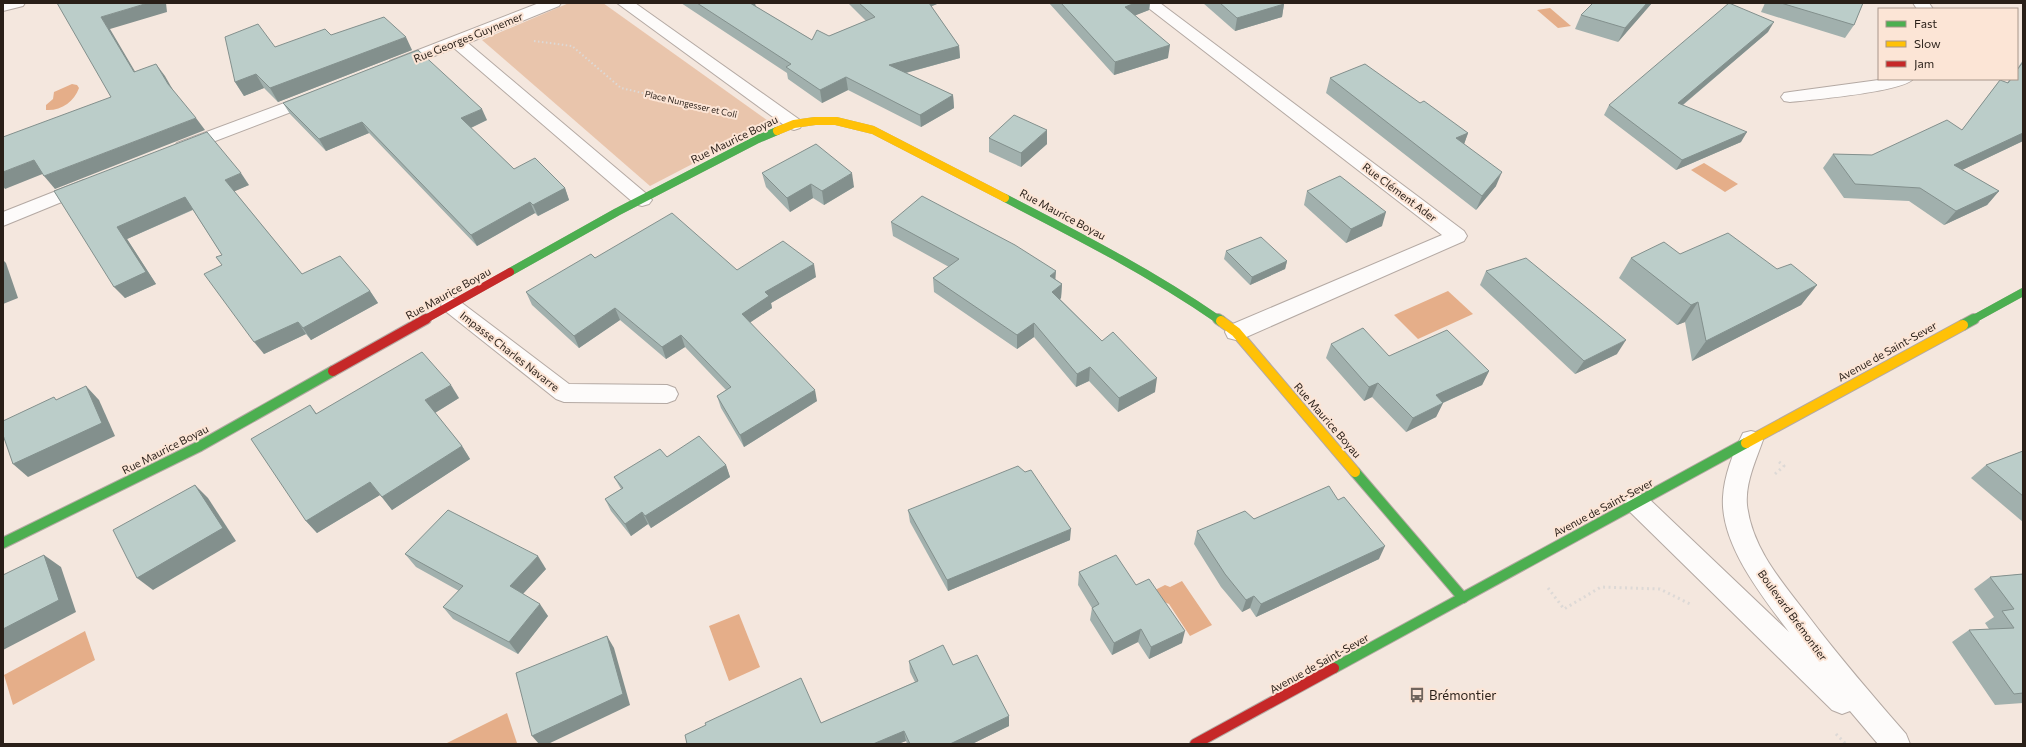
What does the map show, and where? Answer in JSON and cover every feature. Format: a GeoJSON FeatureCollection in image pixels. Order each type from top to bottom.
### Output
{"type":"FeatureCollection","features":[{"type":"Feature","properties":{"kind":"street"},"geometry":{"type":"LineString","coordinates":[[3,6],[17,3]]}},
{"type":"Feature","properties":{"kind":"street","name":"Rue Georges Guynemer"},"geometry":{"type":"LineString","coordinates":[[383,70],[553,3]]}},
{"type":"Feature","properties":{"kind":"street"},"geometry":{"type":"LineString","coordinates":[[625,3],[794,124]]}},
{"type":"Feature","properties":{"kind":"street","name":"Rue Clément Ader"},"geometry":{"type":"LineString","coordinates":[[1150,3],[1457,236],[1236,332]]}},
{"type":"Feature","properties":{"kind":"street"},"geometry":{"type":"LineString","coordinates":[[457,42],[642,200]]}},
{"type":"Feature","properties":{"kind":"street"},"geometry":{"type":"LineString","coordinates":[[1790,97],[1885,85],[1901,80]]}},
{"type":"Feature","properties":{"kind":"street"},"geometry":{"type":"LineString","coordinates":[[166,154],[330,91]]}},
{"type":"Feature","properties":{"kind":"street","name":"Rue Maurice Boyau"},"geometry":{"type":"LineString","coordinates":[[3,542],[200,446],[451,305],[642,200],[758,139],[794,124],[836,121],[873,130],[1118,256],[1176,290],[1236,332],[1463,598]]}},
{"type":"Feature","properties":{"kind":"street"},"geometry":{"type":"LineString","coordinates":[[3,219],[99,180]]}},
{"type":"Feature","properties":{"kind":"street","name":"Avenue de Saint-Sever"},"geometry":{"type":"LineString","coordinates":[[1195,744],[1463,598],[1527,561],[1637,504],[1751,440],[2023,292]]}},
{"type":"Feature","properties":{"kind":"street","name":"Impasse Charles Navarre"},"geometry":{"type":"LineString","coordinates":[[451,305],[564,393],[667,394]]}},
{"type":"Feature","properties":{"kind":"street","name":"Boulevard Brémontier"},"geometry":{"type":"LineString","coordinates":[[1751,440],[1741,469],[1735,504],[1744,541],[1767,583],[1834,672],[1896,744]]}},
{"type":"Feature","properties":{"kind":"street","name":"Boulevard Brémontier"},"geometry":{"type":"LineString","coordinates":[[1637,504],[1888,744]]}},
{"type":"Feature","properties":{"kind":"path","name":"Place Nungesser et Coli"},"geometry":{"type":"LineString","coordinates":[[527,42],[535,41],[572,46],[621,88],[734,114]]}},
{"type":"Feature","properties":{"kind":"path"},"geometry":{"type":"LineString","coordinates":[[1751,440],[1784,466],[1771,479]]}},
{"type":"Feature","properties":{"kind":"path"},"geometry":{"type":"LineString","coordinates":[[1527,561],[1564,609],[1601,587],[1660,589],[1696,607]]}},
{"type":"Feature","properties":{"kind":"path"},"geometry":{"type":"LineString","coordinates":[[1835,733],[1846,744]]}},
{"type":"Feature","properties":{"kind":"shaded area"},"geometry":{"type":"Polygon","coordinates":[[[569,3],[603,3],[771,123],[650,186],[482,40],[569,3]]]}},
{"type":"Feature","properties":{"kind":"shaded area"},"geometry":{"type":"Polygon","coordinates":[[[1550,8],[1571,26],[1558,28],[1537,10],[1550,8]]]}},
{"type":"Feature","properties":{"kind":"shaded area"},"geometry":{"type":"Polygon","coordinates":[[[72,84],[77,85],[79,88],[74,97],[66,105],[57,109],[46,110],[46,105],[53,99],[54,92],[72,84]]]}},
{"type":"Feature","properties":{"kind":"shaded area"},"geometry":{"type":"Polygon","coordinates":[[[1704,163],[1738,184],[1725,192],[1691,170],[1704,163]]]}},
{"type":"Feature","properties":{"kind":"shaded area"},"geometry":{"type":"Polygon","coordinates":[[[1448,291],[1473,314],[1418,339],[1394,315],[1448,291]]]}},
{"type":"Feature","properties":{"kind":"shaded area"},"geometry":{"type":"Polygon","coordinates":[[[1182,581],[1212,625],[1190,636],[1169,604],[1162,601],[1155,590],[1165,585],[1170,587],[1182,581]]]}},
{"type":"Feature","properties":{"kind":"shaded area"},"geometry":{"type":"Polygon","coordinates":[[[739,614],[760,667],[729,681],[709,626],[739,614]]]}},
{"type":"Feature","properties":{"kind":"shaded area"},"geometry":{"type":"Polygon","coordinates":[[[85,631],[95,660],[13,705],[4,675],[85,631]]]}},
{"type":"Feature","properties":{"kind":"shaded area"},"geometry":{"type":"Polygon","coordinates":[[[507,713],[517,743],[516,744],[445,744],[507,713]]]}},
{"type":"Feature","properties":{"kind":"building"},"geometry":{"type":"Polygon","coordinates":[[[57,3],[148,3],[101,17],[134,72],[156,64],[168,84],[196,118],[44,176],[34,160],[3,172],[3,137],[111,97],[57,3]]]}},
{"type":"Feature","properties":{"kind":"building"},"geometry":{"type":"Polygon","coordinates":[[[697,3],[750,3],[812,40],[817,30],[829,36],[875,17],[859,3],[929,3],[959,46],[889,65],[953,95],[920,115],[846,77],[820,90],[786,67],[791,64],[697,3]]]}},
{"type":"Feature","properties":{"kind":"building"},"geometry":{"type":"Polygon","coordinates":[[[1061,3],[1135,3],[1125,7],[1170,45],[1115,62],[1061,3]]]}},
{"type":"Feature","properties":{"kind":"building"},"geometry":{"type":"Polygon","coordinates":[[[1220,3],[1283,3],[1284,4],[1237,18],[1220,3]]]}},
{"type":"Feature","properties":{"kind":"building"},"geometry":{"type":"Polygon","coordinates":[[[1593,3],[1647,3],[1625,28],[1581,15],[1593,3]]]}},
{"type":"Feature","properties":{"kind":"building"},"geometry":{"type":"Polygon","coordinates":[[[1729,3],[1774,22],[1678,103],[1747,132],[1682,160],[1609,105],[1729,3]]]}},
{"type":"Feature","properties":{"kind":"building"},"geometry":{"type":"Polygon","coordinates":[[[1781,3],[1863,3],[1854,25],[1781,3]]]}},
{"type":"Feature","properties":{"kind":"building"},"geometry":{"type":"Polygon","coordinates":[[[384,17],[406,37],[270,88],[256,74],[235,82],[225,37],[258,24],[275,47],[325,29],[331,35],[384,17]]]}},
{"type":"Feature","properties":{"kind":"building"},"geometry":{"type":"Polygon","coordinates":[[[418,50],[482,109],[461,118],[514,169],[535,158],[565,188],[533,205],[530,202],[471,235],[362,122],[319,139],[283,103],[418,50]]]}},
{"type":"Feature","properties":{"kind":"building"},"geometry":{"type":"Polygon","coordinates":[[[2023,62],[2023,133],[1954,165],[1999,191],[1956,211],[1920,188],[1855,184],[1833,154],[1872,155],[1947,120],[1962,130],[2000,80],[2008,83],[2010,80],[2018,80],[2018,69],[2023,62]]]}},
{"type":"Feature","properties":{"kind":"building"},"geometry":{"type":"Polygon","coordinates":[[[1365,64],[1420,103],[1424,101],[1468,133],[1456,138],[1502,172],[1482,196],[1330,78],[1365,64]]]}},
{"type":"Feature","properties":{"kind":"building"},"geometry":{"type":"Polygon","coordinates":[[[1014,115],[1047,130],[1021,153],[989,138],[1014,115]]]}},
{"type":"Feature","properties":{"kind":"building"},"geometry":{"type":"Polygon","coordinates":[[[207,132],[241,173],[225,180],[302,274],[340,256],[370,291],[303,328],[298,322],[254,342],[204,274],[222,265],[216,257],[222,255],[185,197],[117,227],[146,272],[114,287],[54,191],[207,132]]]}},
{"type":"Feature","properties":{"kind":"building"},"geometry":{"type":"Polygon","coordinates":[[[816,144],[852,173],[822,191],[811,184],[787,198],[762,173],[816,144]]]}},
{"type":"Feature","properties":{"kind":"building"},"geometry":{"type":"Polygon","coordinates":[[[1340,176],[1386,212],[1351,229],[1307,191],[1340,176]]]}},
{"type":"Feature","properties":{"kind":"building"},"geometry":{"type":"Polygon","coordinates":[[[922,196],[1015,245],[1056,271],[1050,276],[1062,284],[1052,292],[1102,341],[1113,332],[1157,378],[1119,398],[1090,367],[1077,374],[1034,323],[1017,335],[933,278],[959,259],[891,222],[922,196]]]}},
{"type":"Feature","properties":{"kind":"building"},"geometry":{"type":"Polygon","coordinates":[[[672,213],[737,270],[783,241],[814,264],[765,292],[769,296],[742,314],[815,390],[740,435],[717,396],[731,387],[681,335],[662,347],[615,308],[574,336],[526,292],[591,254],[595,258],[672,213]]]}},
{"type":"Feature","properties":{"kind":"building"},"geometry":{"type":"Polygon","coordinates":[[[1728,233],[1777,269],[1791,264],[1817,285],[1706,341],[1698,302],[1691,305],[1631,258],[1664,242],[1680,254],[1728,233]]]}},
{"type":"Feature","properties":{"kind":"building"},"geometry":{"type":"Polygon","coordinates":[[[1261,237],[1287,261],[1252,277],[1226,251],[1261,237]]]}},
{"type":"Feature","properties":{"kind":"building"},"geometry":{"type":"Polygon","coordinates":[[[1526,258],[1626,340],[1584,361],[1486,271],[1526,258]]]}},
{"type":"Feature","properties":{"kind":"building"},"geometry":{"type":"Polygon","coordinates":[[[1363,328],[1389,356],[1447,330],[1489,371],[1436,395],[1443,403],[1413,418],[1378,383],[1369,387],[1331,344],[1363,328]]]}},
{"type":"Feature","properties":{"kind":"building"},"geometry":{"type":"Polygon","coordinates":[[[422,352],[451,385],[425,400],[462,446],[382,497],[370,482],[306,521],[251,439],[310,405],[316,414],[422,352]]]}},
{"type":"Feature","properties":{"kind":"building"},"geometry":{"type":"Polygon","coordinates":[[[86,386],[102,423],[13,464],[3,435],[3,421],[54,397],[56,400],[86,386]]]}},
{"type":"Feature","properties":{"kind":"building"},"geometry":{"type":"Polygon","coordinates":[[[699,436],[726,465],[645,516],[642,512],[625,524],[605,499],[623,488],[614,477],[660,449],[667,457],[699,436]]]}},
{"type":"Feature","properties":{"kind":"building"},"geometry":{"type":"Polygon","coordinates":[[[2023,451],[2023,496],[1986,465],[2023,451]]]}},
{"type":"Feature","properties":{"kind":"building"},"geometry":{"type":"Polygon","coordinates":[[[1018,466],[1025,472],[1031,470],[1071,529],[947,580],[908,510],[1018,466]]]}},
{"type":"Feature","properties":{"kind":"building"},"geometry":{"type":"Polygon","coordinates":[[[195,485],[223,528],[137,578],[113,530],[195,485]]]}},
{"type":"Feature","properties":{"kind":"building"},"geometry":{"type":"Polygon","coordinates":[[[1329,486],[1338,500],[1344,497],[1385,546],[1261,604],[1254,596],[1246,600],[1225,574],[1197,531],[1245,511],[1254,519],[1329,486]]]}},
{"type":"Feature","properties":{"kind":"building"},"geometry":{"type":"Polygon","coordinates":[[[448,510],[538,556],[510,586],[540,604],[509,642],[443,607],[463,586],[405,554],[448,510]]]}},
{"type":"Feature","properties":{"kind":"building"},"geometry":{"type":"Polygon","coordinates":[[[44,555],[59,600],[3,629],[3,575],[44,555]]]}},
{"type":"Feature","properties":{"kind":"building"},"geometry":{"type":"Polygon","coordinates":[[[1116,555],[1136,585],[1149,579],[1185,631],[1151,647],[1141,629],[1114,643],[1092,608],[1099,604],[1079,572],[1116,555]]]}},
{"type":"Feature","properties":{"kind":"building"},"geometry":{"type":"Polygon","coordinates":[[[2023,574],[2023,693],[2014,694],[1969,630],[2014,628],[2002,611],[2014,609],[1990,577],[2023,574]]]}},
{"type":"Feature","properties":{"kind":"building"},"geometry":{"type":"Polygon","coordinates":[[[607,636],[623,694],[532,736],[516,673],[607,636]]]}},
{"type":"Feature","properties":{"kind":"building"},"geometry":{"type":"Polygon","coordinates":[[[943,645],[953,665],[977,655],[1009,716],[950,744],[910,744],[904,731],[873,744],[687,744],[685,735],[706,725],[705,723],[801,678],[821,723],[918,681],[909,661],[943,645]]]}},
{"type":"Feature","properties":{"kind":"traffic: fast"},"geometry":{"type":"LineString","coordinates":[[510,272],[617,212],[758,139],[777,131]]}},
{"type":"Feature","properties":{"kind":"traffic: fast"},"geometry":{"type":"LineString","coordinates":[[1005,198],[1118,256],[1176,290],[1221,321]]}},
{"type":"Feature","properties":{"kind":"traffic: fast"},"geometry":{"type":"LineString","coordinates":[[1963,325],[2023,292]]}},
{"type":"Feature","properties":{"kind":"traffic: fast"},"geometry":{"type":"LineString","coordinates":[[3,543],[200,446],[333,371]]}},
{"type":"Feature","properties":{"kind":"traffic: fast"},"geometry":{"type":"LineString","coordinates":[[1334,668],[1746,443]]}},
{"type":"Feature","properties":{"kind":"traffic: fast"},"geometry":{"type":"LineString","coordinates":[[1355,472],[1463,598]]}},
{"type":"Feature","properties":{"kind":"traffic: slow"},"geometry":{"type":"LineString","coordinates":[[777,131],[794,124],[815,121],[836,121],[873,130],[1005,198]]}},
{"type":"Feature","properties":{"kind":"traffic: slow"},"geometry":{"type":"LineString","coordinates":[[1221,321],[1236,332],[1355,472]]}},
{"type":"Feature","properties":{"kind":"traffic: slow"},"geometry":{"type":"LineString","coordinates":[[1746,443],[1963,325]]}},
{"type":"Feature","properties":{"kind":"traffic: jam"},"geometry":{"type":"LineString","coordinates":[[333,371],[510,272]]}},
{"type":"Feature","properties":{"kind":"traffic: jam"},"geometry":{"type":"LineString","coordinates":[[1195,744],[1334,668]]}},
{"type":"Feature","properties":{"kind":"place","name":"Brémontier"},"geometry":{"type":"Point","coordinates":[1417,695]}}]}
